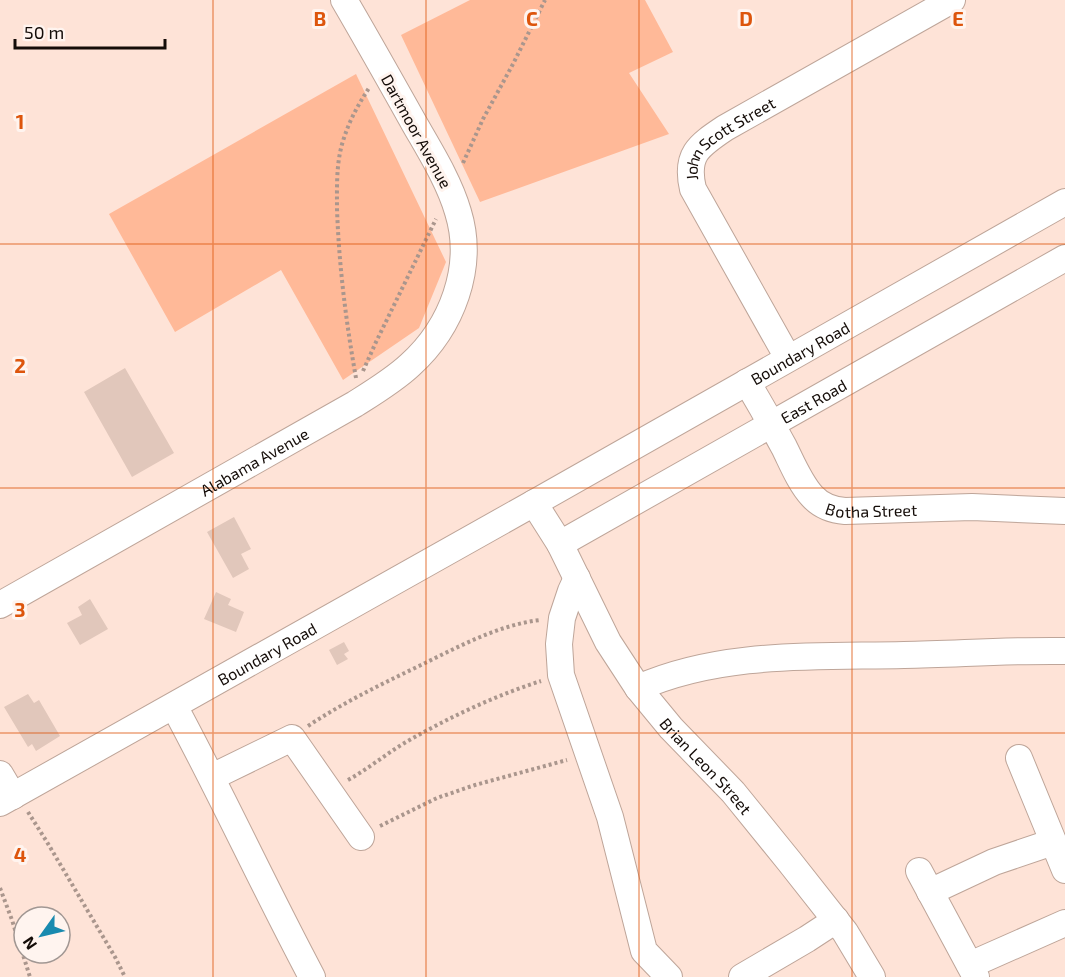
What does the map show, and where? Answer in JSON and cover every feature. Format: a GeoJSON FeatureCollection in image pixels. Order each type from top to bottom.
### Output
{"type":"FeatureCollection","features":[{"type":"Feature","properties":{"kind":"street","name":"Dartmoor Avenue"},"geometry":{"type":"LineString","coordinates":[[344,0],[426,144],[453,197],[463,237],[463,271]]}},
{"type":"Feature","properties":{"kind":"street","name":"John Scott Street"},"geometry":{"type":"LineString","coordinates":[[789,358],[693,189],[690,163],[694,153],[705,141],[725,128],[952,0]]}},
{"type":"Feature","properties":{"kind":"street","name":"Boundary Road"},"geometry":{"type":"LineString","coordinates":[[6,800],[1065,202]]}},
{"type":"Feature","properties":{"kind":"street","name":"East Road"},"geometry":{"type":"LineString","coordinates":[[561,544],[1065,258]]}},
{"type":"Feature","properties":{"kind":"street","name":"Alabama Avenue"},"geometry":{"type":"LineString","coordinates":[[0,605],[378,389],[411,364],[439,330],[448,316],[463,271]]}},
{"type":"Feature","properties":{"kind":"street","name":"Botha Street"},"geometry":{"type":"LineString","coordinates":[[747,382],[802,482],[812,496],[834,510],[972,507],[1065,511]]}},
{"type":"Feature","properties":{"kind":"street"},"geometry":{"type":"LineString","coordinates":[[534,503],[561,544]]}},
{"type":"Feature","properties":{"kind":"street","name":"Brian Leon Street"},"geometry":{"type":"LineString","coordinates":[[561,544],[608,642],[638,688],[671,728],[733,792],[836,920],[872,977]]}},
{"type":"Feature","properties":{"kind":"street"},"geometry":{"type":"LineString","coordinates":[[577,578],[562,618],[559,644],[561,675],[610,817],[644,951],[669,977]]}},
{"type":"Feature","properties":{"kind":"street"},"geometry":{"type":"LineString","coordinates":[[638,688],[679,673],[746,661],[812,657],[1065,651]]}},
{"type":"Feature","properties":{"kind":"street"},"geometry":{"type":"LineString","coordinates":[[174,706],[312,977]]}},
{"type":"Feature","properties":{"kind":"street"},"geometry":{"type":"LineString","coordinates":[[212,777],[292,738],[361,837]]}},
{"type":"Feature","properties":{"kind":"street"},"geometry":{"type":"LineString","coordinates":[[1019,758],[1065,870]]}},
{"type":"Feature","properties":{"kind":"street"},"geometry":{"type":"LineString","coordinates":[[0,774],[6,800]]}},
{"type":"Feature","properties":{"kind":"street"},"geometry":{"type":"LineString","coordinates":[[1053,842],[924,882],[973,971],[1065,923]]}},
{"type":"Feature","properties":{"kind":"street"},"geometry":{"type":"LineString","coordinates":[[742,977],[836,920]]}},
{"type":"Feature","properties":{"kind":"path"},"geometry":{"type":"LineString","coordinates":[[357,384],[342,282],[336,181],[342,143],[354,111],[382,67]]}},
{"type":"Feature","properties":{"kind":"path"},"geometry":{"type":"LineString","coordinates":[[292,738],[344,704],[456,648],[505,628],[530,621],[562,618]]}},
{"type":"Feature","properties":{"kind":"path"},"geometry":{"type":"LineString","coordinates":[[329,791],[350,780],[405,742],[456,716],[530,685],[561,675]]}},
{"type":"Feature","properties":{"kind":"path"},"geometry":{"type":"LineString","coordinates":[[361,837],[400,815],[474,785],[588,754]]}},
{"type":"Feature","properties":{"kind":"path"},"geometry":{"type":"LineString","coordinates":[[6,800],[26,810],[116,957],[125,977]]}},
{"type":"Feature","properties":{"kind":"path"},"geometry":{"type":"LineString","coordinates":[[0,888],[30,977]]}},
{"type":"Feature","properties":{"kind":"shaded area"},"geometry":{"type":"Polygon","coordinates":[[[470,0],[645,0],[673,52],[629,73],[669,134],[480,202],[401,35],[470,0]]]}},
{"type":"Feature","properties":{"kind":"shaded area"},"geometry":{"type":"Polygon","coordinates":[[[356,74],[446,262],[419,328],[343,380],[281,270],[175,332],[109,214],[356,74]]]}},
{"type":"Feature","properties":{"kind":"building"},"geometry":{"type":"Polygon","coordinates":[[[125,368],[174,453],[132,477],[84,392],[125,368]]]}},
{"type":"Feature","properties":{"kind":"building"},"geometry":{"type":"Polygon","coordinates":[[[234,517],[251,549],[241,554],[249,569],[233,578],[207,532],[234,517]]]}},
{"type":"Feature","properties":{"kind":"building"},"geometry":{"type":"Polygon","coordinates":[[[216,592],[231,599],[228,605],[244,612],[236,632],[204,619],[216,592]]]}},
{"type":"Feature","properties":{"kind":"building"},"geometry":{"type":"Polygon","coordinates":[[[90,599],[108,629],[80,645],[67,623],[82,615],[78,607],[90,599]]]}},
{"type":"Feature","properties":{"kind":"building"},"geometry":{"type":"Polygon","coordinates":[[[344,642],[349,651],[344,654],[348,659],[337,665],[329,650],[344,642]]]}},
{"type":"Feature","properties":{"kind":"building"},"geometry":{"type":"Polygon","coordinates":[[[28,694],[34,703],[39,700],[60,736],[36,751],[32,744],[28,747],[4,707],[28,694]]]}}]}
